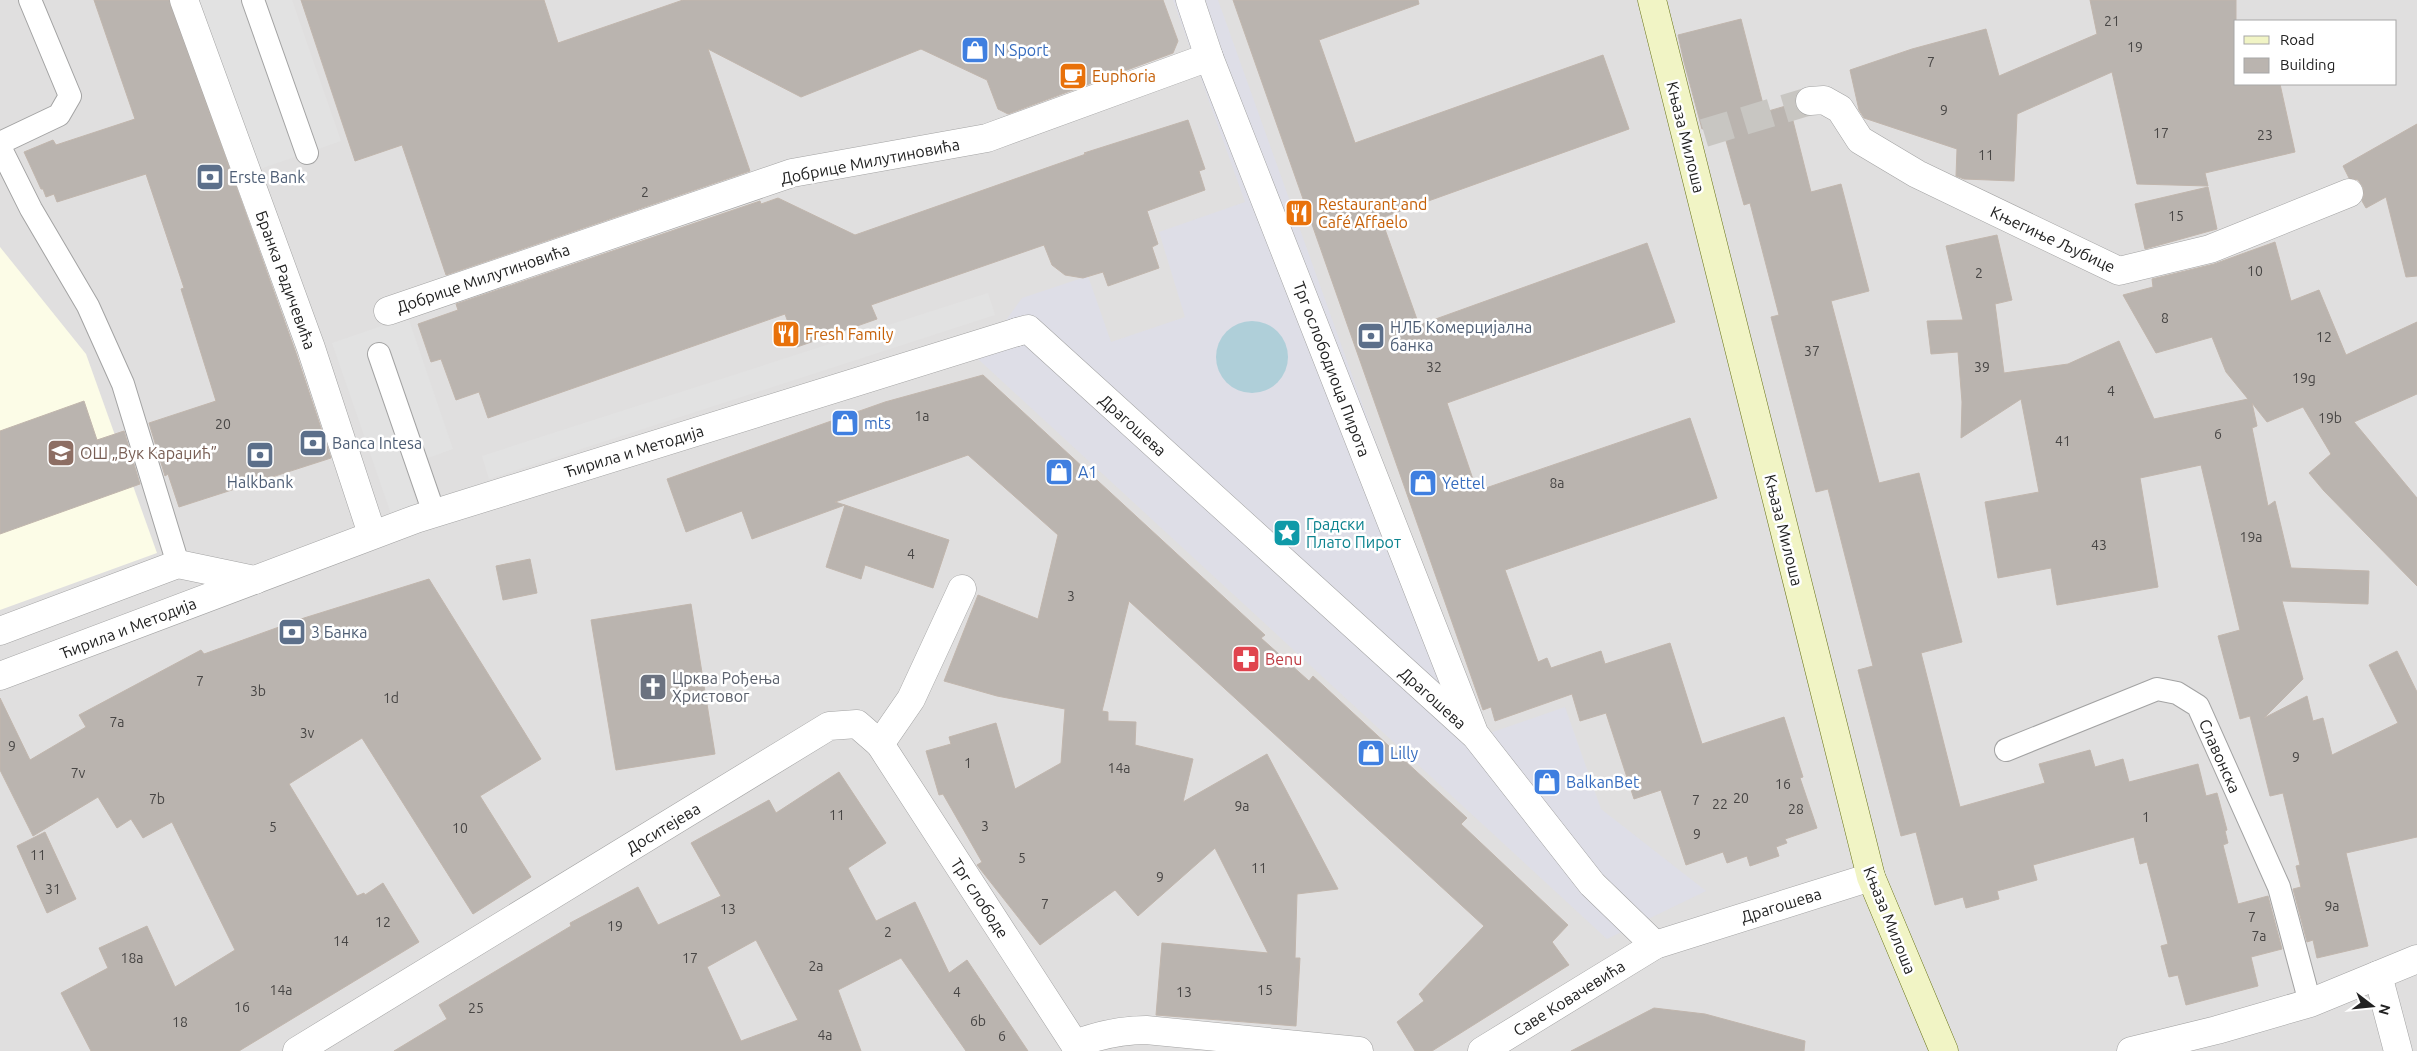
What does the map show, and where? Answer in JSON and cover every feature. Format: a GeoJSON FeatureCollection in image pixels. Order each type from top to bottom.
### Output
{"type":"FeatureCollection","features":[{"type":"Feature","properties":{"kind":"main road","name":"Књаза Милоша"},"geometry":{"type":"LineString","coordinates":[[1652,0],[1695,136],[1870,877],[1944,1051]]}},
{"type":"Feature","properties":{"kind":"street","name":"Бранка Радичевића"},"geometry":{"type":"LineString","coordinates":[[184,0],[311,348],[372,534]]}},
{"type":"Feature","properties":{"kind":"street","name":"Трг ослободиоца Пирота"},"geometry":{"type":"LineString","coordinates":[[1190,0],[1210,57],[1476,736]]}},
{"type":"Feature","properties":{"kind":"street","name":"Добрице Милутиновића"},"geometry":{"type":"LineString","coordinates":[[388,311],[792,173],[987,138],[1210,57]]}},
{"type":"Feature","properties":{"kind":"street","name":"Књегиње Љубице"},"geometry":{"type":"LineString","coordinates":[[1810,101],[1824,100],[1840,109],[1860,140],[1917,174],[2118,271],[2210,249],[2349,193]]}},
{"type":"Feature","properties":{"kind":"street","name":"Драгошева"},"geometry":{"type":"LineString","coordinates":[[1017,332],[1028,329],[1476,736],[1592,884],[1654,944],[1870,877]]}},
{"type":"Feature","properties":{"kind":"street","name":"Ћирила и Методија"},"geometry":{"type":"LineString","coordinates":[[0,676],[372,534],[434,513],[1017,332]]}},
{"type":"Feature","properties":{"kind":"street"},"geometry":{"type":"LineString","coordinates":[[0,631],[178,564],[255,580]]}},
{"type":"Feature","properties":{"kind":"street"},"geometry":{"type":"LineString","coordinates":[[880,744],[911,699],[962,589]]}},
{"type":"Feature","properties":{"kind":"street","name":"Доситејева"},"geometry":{"type":"LineString","coordinates":[[297,1051],[829,726],[857,724],[880,744]]}},
{"type":"Feature","properties":{"kind":"street","name":"Трг слободе"},"geometry":{"type":"LineString","coordinates":[[880,744],[1077,1048]]}},
{"type":"Feature","properties":{"kind":"street","name":"Саве Ковачевића"},"geometry":{"type":"LineString","coordinates":[[1482,1051],[1654,944]]}},
{"type":"Feature","properties":{"kind":"street"},"geometry":{"type":"LineString","coordinates":[[2131,1051],[2217,1030],[2310,1003],[2417,959]]}},
{"type":"Feature","properties":{"kind":"street"},"geometry":{"type":"LineString","coordinates":[[2378,975],[2398,1051]]}},
{"type":"Feature","properties":{"kind":"street"},"geometry":{"type":"LineString","coordinates":[[1077,1048],[1099,1035],[1122,1030],[1146,1030],[1351,1050]]}},
{"type":"Feature","properties":{"kind":"lane"},"geometry":{"type":"LineString","coordinates":[[0,143],[59,115],[70,96],[30,0]]}},
{"type":"Feature","properties":{"kind":"lane"},"geometry":{"type":"LineString","coordinates":[[253,0],[307,153]]}},
{"type":"Feature","properties":{"kind":"lane"},"geometry":{"type":"LineString","coordinates":[[0,147],[31,209],[88,306],[123,384],[178,564]]}},
{"type":"Feature","properties":{"kind":"lane"},"geometry":{"type":"LineString","coordinates":[[379,354],[434,513]]}},
{"type":"Feature","properties":{"kind":"lane","name":"Славонска"},"geometry":{"type":"LineString","coordinates":[[2006,750],[2157,689],[2177,693],[2198,706],[2279,887],[2310,1003]]}},
{"type":"Feature","properties":{"kind":"shaded area"},"geometry":{"type":"Polygon","coordinates":[[[0,0],[2417,0],[2417,1051],[0,1051],[0,0]]]}},
{"type":"Feature","properties":{"kind":"shaded area"},"geometry":{"type":"Polygon","coordinates":[[[198,0],[292,0],[341,141],[257,170],[198,0]]]}},
{"type":"Feature","properties":{"kind":"shaded area","name":"Градски Плато Пирот"},"geometry":{"type":"Polygon","coordinates":[[[1173,0],[1218,0],[1481,736],[1565,707],[1601,809],[1706,891],[1607,939],[978,359],[1022,298],[1088,276],[1111,342],[1185,317],[1159,232],[1245,202],[1173,0]]]}},
{"type":"Feature","properties":{"kind":"shaded area","name":"ОШ „Вук Караџић”"},"geometry":{"type":"Polygon","coordinates":[[[0,247],[86,354],[157,553],[0,610],[0,247]]]}},
{"type":"Feature","properties":{"kind":"shaded area"},"geometry":{"type":"Polygon","coordinates":[[[988,293],[995,315],[489,479],[482,456],[988,293]]]}},
{"type":"Feature","properties":{"kind":"shaded area"},"geometry":{"type":"Polygon","coordinates":[[[408,317],[453,449],[405,466],[417,505],[391,514],[332,343],[408,317]]]}},
{"type":"Feature","properties":{"kind":"water"},"geometry":{"type":"Polygon","coordinates":[[[1252,321],[1272,327],[1282,337],[1288,357],[1282,377],[1272,387],[1252,393],[1232,387],[1222,377],[1216,357],[1222,337],[1232,327],[1252,321]]]}},
{"type":"Feature","properties":{"kind":"building"},"geometry":{"type":"Polygon","coordinates":[[[94,0],[169,0],[296,353],[331,458],[179,507],[168,474],[165,476],[149,423],[216,401],[181,289],[184,288],[146,174],[57,202],[54,194],[46,197],[24,152],[53,140],[56,145],[135,119],[94,0]]]}},
{"type":"Feature","properties":{"kind":"building"},"geometry":{"type":"Polygon","coordinates":[[[301,0],[544,0],[558,43],[683,0],[1163,0],[1178,41],[1173,53],[1008,114],[998,109],[987,80],[921,49],[801,97],[708,49],[750,171],[446,275],[402,145],[355,161],[301,0]]]}},
{"type":"Feature","properties":{"kind":"building"},"geometry":{"type":"Polygon","coordinates":[[[1233,0],[1418,0],[1419,4],[1319,40],[1355,143],[1603,55],[1629,129],[1381,218],[1419,325],[1647,243],[1675,322],[1447,403],[1477,491],[1690,418],[1717,498],[1505,570],[1538,662],[1547,658],[1551,668],[1601,651],[1605,664],[1670,643],[1702,744],[1784,717],[1803,777],[1800,778],[1817,828],[1785,839],[1787,843],[1776,847],[1779,856],[1750,866],[1747,856],[1727,863],[1723,852],[1686,865],[1661,790],[1634,799],[1606,713],[1580,721],[1572,694],[1495,721],[1491,707],[1483,710],[1233,0]]]}},
{"type":"Feature","properties":{"kind":"building"},"geometry":{"type":"Polygon","coordinates":[[[2090,0],[2236,0],[2236,20],[2234,20],[2234,85],[2280,85],[2295,152],[2205,173],[2208,186],[2137,184],[2112,72],[2017,114],[2014,181],[1964,179],[1956,176],[1957,149],[1864,118],[1859,110],[1850,70],[1912,49],[1986,29],[1999,76],[2097,34],[2090,0]]]}},
{"type":"Feature","properties":{"kind":"building"},"geometry":{"type":"Polygon","coordinates":[[[1741,19],[1765,112],[1789,105],[1811,192],[1841,184],[1869,291],[1831,301],[1879,483],[1919,473],[1962,642],[1921,653],[1960,807],[2045,783],[2039,764],[2090,750],[2095,767],[2123,759],[2129,782],[2198,764],[2206,796],[2217,793],[2227,830],[2225,831],[2228,843],[2223,845],[2238,904],[2268,896],[2282,949],[2251,957],[2258,986],[2186,1005],[2178,975],[2169,977],[2161,946],[2168,944],[2147,862],[2140,864],[2134,837],[2033,865],[2037,880],[1997,891],[1999,899],[1966,908],[1963,897],[1935,905],[1916,832],[1901,836],[1858,670],[1873,666],[1828,489],[1816,492],[1771,317],[1779,315],[1750,203],[1744,205],[1721,123],[1702,129],[1678,35],[1741,19]]]}},
{"type":"Feature","properties":{"kind":"building"},"geometry":{"type":"Polygon","coordinates":[[[1188,120],[1205,169],[1199,171],[1205,190],[1147,211],[1158,244],[1152,247],[1159,268],[1108,286],[1103,272],[1083,278],[1065,275],[1052,265],[1044,245],[871,305],[877,319],[797,347],[785,314],[488,418],[479,392],[456,400],[441,359],[431,362],[418,324],[458,310],[456,304],[760,201],[761,204],[778,198],[855,235],[1086,154],[1084,153],[1188,120]]]}},
{"type":"Feature","properties":{"kind":"building"},"geometry":{"type":"Polygon","coordinates":[[[2417,124],[2417,276],[2406,277],[2386,197],[2366,208],[2362,201],[2364,195],[2363,187],[2358,180],[2349,178],[2343,166],[2417,124]]]}},
{"type":"Feature","properties":{"kind":"building"},"geometry":{"type":"Polygon","coordinates":[[[2208,187],[2217,229],[2145,249],[2135,204],[2208,187]]]}},
{"type":"Feature","properties":{"kind":"building"},"geometry":{"type":"Polygon","coordinates":[[[1997,235],[2012,300],[1995,304],[2004,373],[2068,364],[2119,341],[2154,419],[2248,399],[2226,372],[2212,337],[2156,353],[2123,295],[2153,287],[2152,279],[2214,264],[2275,242],[2291,301],[2319,290],[2346,355],[2417,322],[2417,394],[2354,422],[2417,498],[2417,586],[2324,491],[2309,473],[2331,454],[2303,407],[2267,422],[2252,403],[2257,426],[2252,428],[2268,506],[2275,501],[2291,568],[2369,571],[2368,604],[2282,601],[2303,679],[2264,718],[2307,696],[2313,721],[2323,718],[2332,755],[2398,723],[2369,665],[2397,651],[2417,692],[2417,837],[2346,853],[2368,946],[2317,958],[2313,940],[2307,942],[2293,889],[2301,887],[2296,866],[2300,865],[2283,793],[2270,796],[2250,716],[2240,719],[2218,636],[2240,630],[2201,465],[2140,478],[2158,587],[2057,605],[2051,568],[1998,578],[1985,502],[2039,492],[2021,399],[1961,438],[1962,402],[1958,352],[1931,354],[1927,321],[1963,320],[1946,246],[1997,235]]]}},
{"type":"Feature","properties":{"kind":"building"},"geometry":{"type":"Polygon","coordinates":[[[983,375],[1265,635],[1261,638],[1309,681],[1313,676],[1467,818],[1461,824],[1568,925],[1552,942],[1569,965],[1432,1051],[1415,1051],[1397,1022],[1424,1001],[1419,994],[1484,926],[1129,601],[1102,711],[1108,712],[1108,721],[1136,722],[1135,745],[1193,759],[1183,802],[1267,754],[1338,889],[1297,894],[1295,958],[1300,958],[1296,1026],[1156,1015],[1162,943],[1268,953],[1215,848],[1138,916],[1115,890],[1040,945],[977,865],[982,862],[943,794],[939,795],[926,751],[951,744],[949,737],[996,723],[1015,789],[1061,763],[1065,709],[997,696],[944,681],[978,595],[1038,619],[1058,535],[968,455],[835,502],[845,505],[752,539],[742,511],[686,532],[667,479],[885,402],[983,375]]]}},
{"type":"Feature","properties":{"kind":"building"},"geometry":{"type":"Polygon","coordinates":[[[84,401],[97,440],[124,431],[140,484],[0,534],[0,431],[84,401]]]}},
{"type":"Feature","properties":{"kind":"building"},"geometry":{"type":"Polygon","coordinates":[[[845,505],[949,540],[933,588],[865,565],[861,579],[826,567],[845,505]]]}},
{"type":"Feature","properties":{"kind":"building"},"geometry":{"type":"Polygon","coordinates":[[[530,559],[537,593],[503,600],[496,566],[530,559]]]}},
{"type":"Feature","properties":{"kind":"building"},"geometry":{"type":"Polygon","coordinates":[[[429,579],[541,759],[480,796],[531,877],[473,914],[362,738],[289,784],[357,896],[364,893],[365,895],[383,883],[419,942],[239,1051],[91,1051],[61,993],[108,968],[99,948],[147,926],[175,987],[235,950],[172,822],[143,838],[131,819],[117,828],[98,797],[33,836],[0,770],[0,698],[30,760],[86,727],[79,715],[201,650],[204,654],[304,618],[429,579]]]}},
{"type":"Feature","properties":{"kind":"building","name":"Црква Рођења Христовог"},"geometry":{"type":"Polygon","coordinates":[[[691,604],[715,754],[616,770],[591,620],[691,604]]]}},
{"type":"Feature","properties":{"kind":"building"},"geometry":{"type":"Polygon","coordinates":[[[839,772],[886,843],[848,868],[876,921],[915,902],[949,973],[967,960],[1028,1051],[966,1051],[901,958],[838,990],[861,1051],[394,1051],[447,1019],[439,1005],[571,926],[570,923],[638,887],[658,925],[721,896],[691,843],[769,800],[776,813],[839,772]],[[756,940],[707,967],[741,1041],[798,1020],[756,940]]]}},
{"type":"Feature","properties":{"kind":"building"},"geometry":{"type":"Polygon","coordinates":[[[45,832],[76,899],[47,913],[17,846],[45,832]]]}},
{"type":"Feature","properties":{"kind":"building"},"geometry":{"type":"Polygon","coordinates":[[[1654,1008],[1705,1014],[1805,1041],[1804,1051],[1571,1051],[1654,1008]]]}},
{"type":"Feature","properties":{"kind":"tunnel"},"geometry":{"type":"LineString","coordinates":[[1704,133],[1810,101]]}},
{"type":"Feature","properties":{"kind":"place","name":"N Sport"},"geometry":{"type":"Point","coordinates":[975,50]}},
{"type":"Feature","properties":{"kind":"place","name":"Euphoria"},"geometry":{"type":"Point","coordinates":[1073,76]}},
{"type":"Feature","properties":{"kind":"place","name":"Erste Bank"},"geometry":{"type":"Point","coordinates":[210,177]}},
{"type":"Feature","properties":{"kind":"place","name":"Restaurant and Café Affaelo"},"geometry":{"type":"Point","coordinates":[1299,213]}},
{"type":"Feature","properties":{"kind":"place","name":"Fresh Family"},"geometry":{"type":"Point","coordinates":[786,334]}},
{"type":"Feature","properties":{"kind":"place","name":"НЛБ Комерцијална банка"},"geometry":{"type":"Point","coordinates":[1371,336]}},
{"type":"Feature","properties":{"kind":"place","name":"mts"},"geometry":{"type":"Point","coordinates":[845,423]}},
{"type":"Feature","properties":{"kind":"place","name":"Banca Intesa"},"geometry":{"type":"Point","coordinates":[313,443]}},
{"type":"Feature","properties":{"kind":"place","name":"ОШ „Вук Караџић”"},"geometry":{"type":"Point","coordinates":[61,453]}},
{"type":"Feature","properties":{"kind":"place","name":"Halkbank"},"geometry":{"type":"Point","coordinates":[260,455]}},
{"type":"Feature","properties":{"kind":"place","name":"A1"},"geometry":{"type":"Point","coordinates":[1059,472]}},
{"type":"Feature","properties":{"kind":"place","name":"Yettel"},"geometry":{"type":"Point","coordinates":[1423,483]}},
{"type":"Feature","properties":{"kind":"place","name":"Градски Плато Пирот"},"geometry":{"type":"Point","coordinates":[1287,533]}},
{"type":"Feature","properties":{"kind":"place","name":"3 Банка"},"geometry":{"type":"Point","coordinates":[292,632]}},
{"type":"Feature","properties":{"kind":"place","name":"Benu"},"geometry":{"type":"Point","coordinates":[1246,659]}},
{"type":"Feature","properties":{"kind":"place","name":"Црква Рођења Христовог"},"geometry":{"type":"Point","coordinates":[653,687]}},
{"type":"Feature","properties":{"kind":"place","name":"Lilly"},"geometry":{"type":"Point","coordinates":[1371,753]}},
{"type":"Feature","properties":{"kind":"place","name":"BalkanBet"},"geometry":{"type":"Point","coordinates":[1547,782]}}]}
